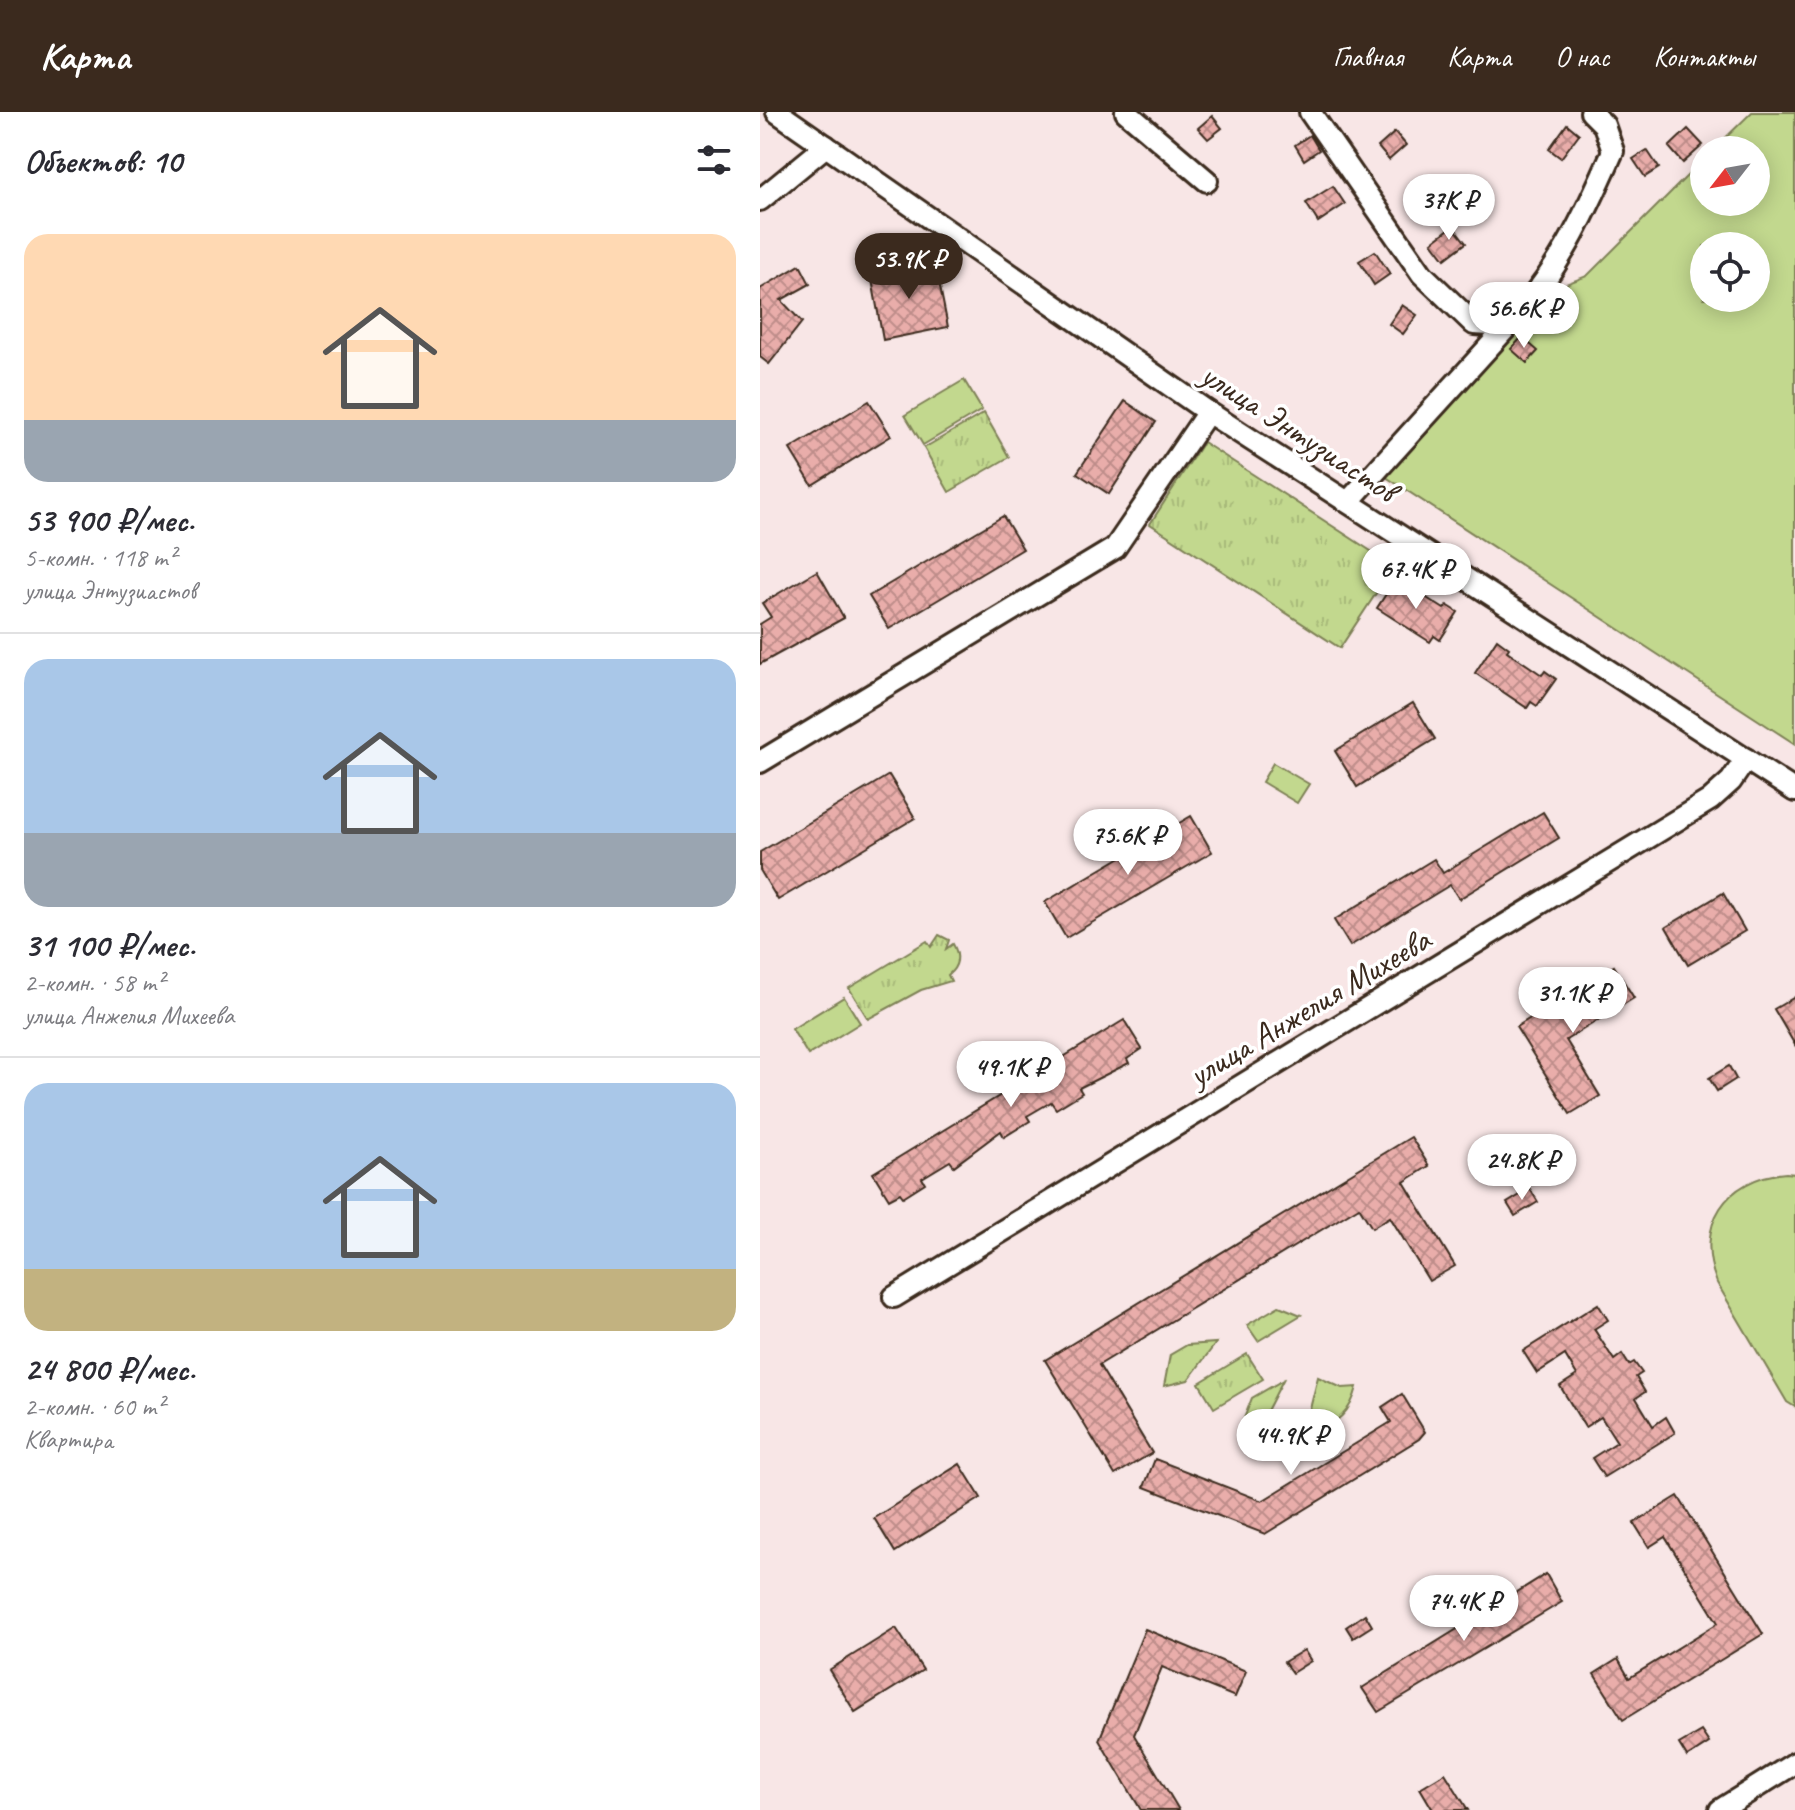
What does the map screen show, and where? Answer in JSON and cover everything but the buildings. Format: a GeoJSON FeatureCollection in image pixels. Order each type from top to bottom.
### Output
{"type":"FeatureCollection","features":[{"type":"Feature","properties":{"kind":"street","name":"улица Энтузиастов"},"geometry":{"type":"LineString","coordinates":[[777,112],[1208,412],[1795,791]]}},
{"type":"Feature","properties":{"kind":"street"},"geometry":{"type":"LineString","coordinates":[[1126,112],[1207,181]]}},
{"type":"Feature","properties":{"kind":"street"},"geometry":{"type":"LineString","coordinates":[[1310,112],[1422,274],[1474,324],[1508,326]]}},
{"type":"Feature","properties":{"kind":"street"},"geometry":{"type":"LineString","coordinates":[[1348,502],[1541,290],[1580,226],[1613,151],[1604,125],[1591,112]]}},
{"type":"Feature","properties":{"kind":"street"},"geometry":{"type":"LineString","coordinates":[[760,200],[826,146]]}},
{"type":"Feature","properties":{"kind":"street"},"geometry":{"type":"LineString","coordinates":[[760,762],[1115,548],[1208,412]]}},
{"type":"Feature","properties":{"kind":"street","name":"улица Анжелия Михеева"},"geometry":{"type":"LineString","coordinates":[[894,1297],[1710,800],[1727,786],[1746,759]]}},
{"type":"Feature","properties":{"kind":"street"},"geometry":{"type":"LineString","coordinates":[[1720,1810],[1795,1763]]}},
{"type":"Feature","properties":{"kind":"green space"},"geometry":{"type":"Polygon","coordinates":[[[1752,112],[1795,112],[1795,744],[1380,473],[1487,354],[1555,288],[1587,276],[1690,173],[1690,216],[1770,216],[1770,136],[1727,136],[1752,112]]]}},
{"type":"Feature","properties":{"kind":"green space"},"geometry":{"type":"Polygon","coordinates":[[[964,380],[982,410],[923,445],[905,415],[964,380]]]}},
{"type":"Feature","properties":{"kind":"green space"},"geometry":{"type":"Polygon","coordinates":[[[984,413],[1009,457],[949,492],[924,448],[984,413]]]}},
{"type":"Feature","properties":{"kind":"green space"},"geometry":{"type":"Polygon","coordinates":[[[1203,442],[1394,566],[1340,648],[1150,524],[1203,442]]]}},
{"type":"Feature","properties":{"kind":"green space"},"geometry":{"type":"Polygon","coordinates":[[[1273,763],[1309,784],[1297,803],[1262,782],[1273,763]]]}},
{"type":"Feature","properties":{"kind":"green space"},"geometry":{"type":"Polygon","coordinates":[[[939,935],[949,940],[946,949],[953,944],[957,953],[956,964],[948,975],[951,981],[921,990],[868,1019],[849,988],[927,941],[931,947],[939,935]]]}},
{"type":"Feature","properties":{"kind":"green space"},"geometry":{"type":"Polygon","coordinates":[[[844,997],[860,1023],[808,1055],[792,1029],[844,997]]]}},
{"type":"Feature","properties":{"kind":"green space"},"geometry":{"type":"Polygon","coordinates":[[[1786,1173],[1795,1174],[1795,1407],[1787,1402],[1717,1283],[1710,1242],[1720,1208],[1731,1195],[1746,1184],[1786,1173]]]}},
{"type":"Feature","properties":{"kind":"green space"},"geometry":{"type":"Polygon","coordinates":[[[1279,1306],[1301,1315],[1258,1341],[1247,1325],[1279,1306]]]}},
{"type":"Feature","properties":{"kind":"green space"},"geometry":{"type":"Polygon","coordinates":[[[1216,1343],[1188,1380],[1164,1386],[1170,1355],[1187,1345],[1216,1343]]]}},
{"type":"Feature","properties":{"kind":"green space"},"geometry":{"type":"Polygon","coordinates":[[[1247,1354],[1263,1379],[1214,1408],[1199,1383],[1247,1354]]]}},
{"type":"Feature","properties":{"kind":"green space"},"geometry":{"type":"Polygon","coordinates":[[[1318,1377],[1342,1388],[1357,1387],[1343,1414],[1302,1441],[1318,1377]]]}},
{"type":"Feature","properties":{"kind":"green space"},"geometry":{"type":"Polygon","coordinates":[[[1283,1380],[1258,1428],[1243,1421],[1252,1398],[1283,1380]]]}}]}
